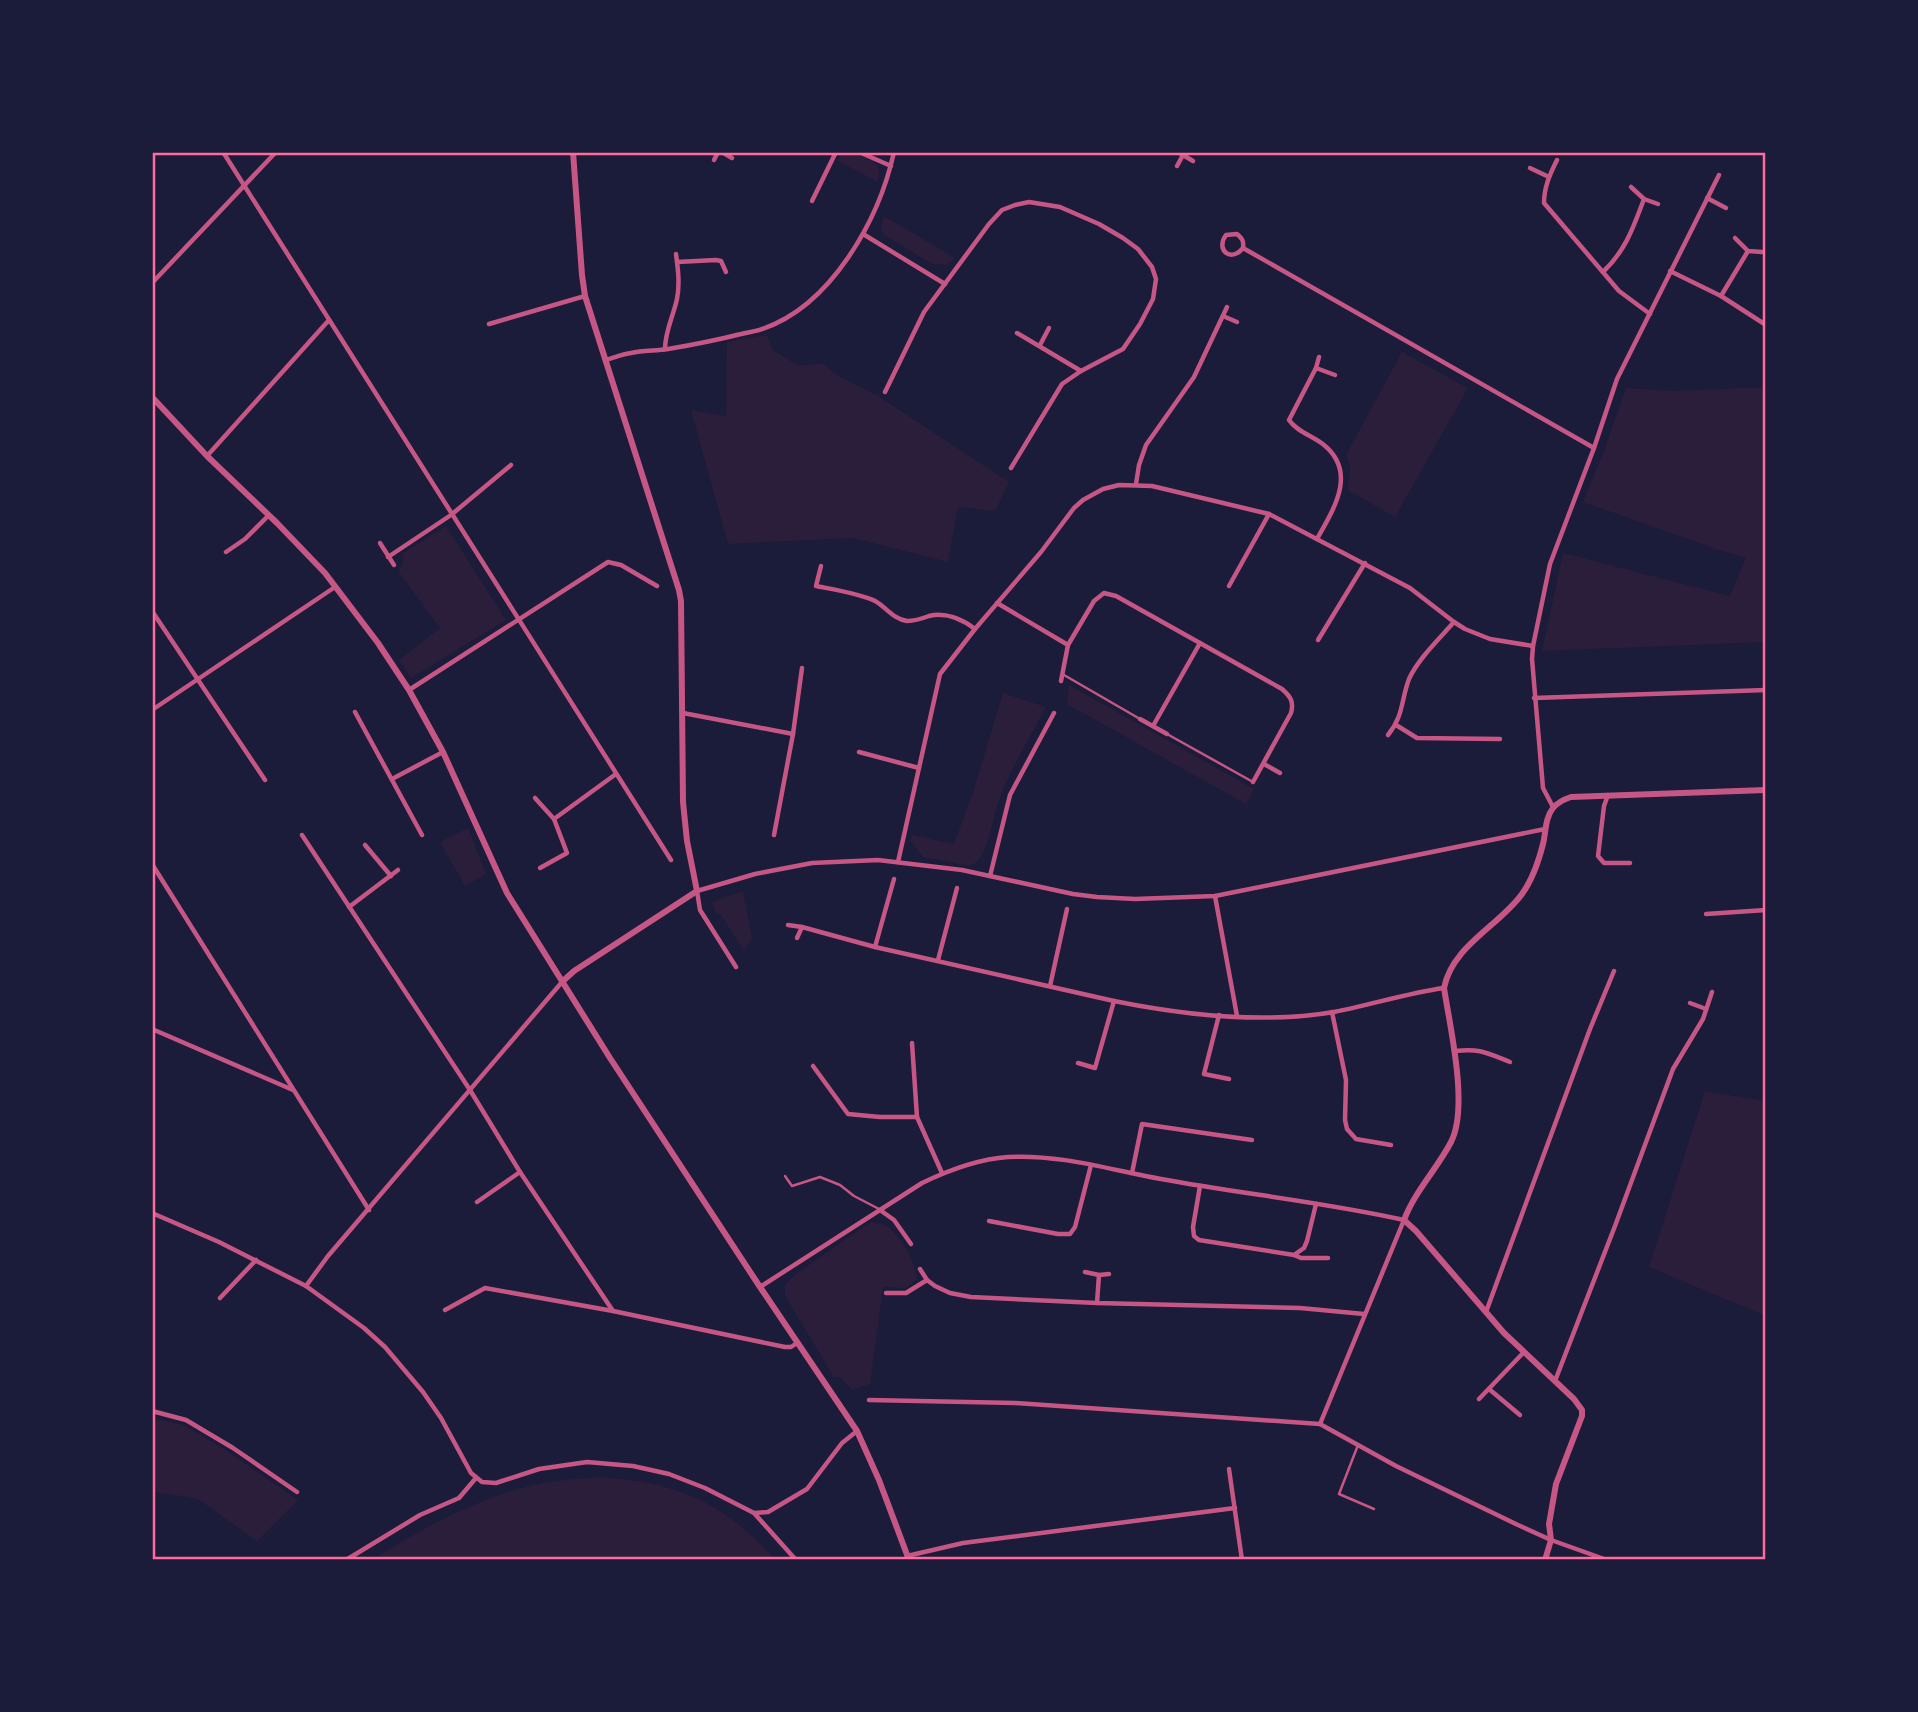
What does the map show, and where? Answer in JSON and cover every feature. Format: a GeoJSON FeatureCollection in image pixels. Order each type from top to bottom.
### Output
{"type":"FeatureCollection","features":[{"type":"Feature","properties":{"kind":"street"},"geometry":{"type":"LineString","coordinates":[[223,152],[671,860]]}},
{"type":"Feature","properties":{"kind":"street"},"geometry":{"type":"LineString","coordinates":[[152,284],[276,152]]}},
{"type":"Feature","properties":{"kind":"street"},"geometry":{"type":"LineString","coordinates":[[573,152],[585,296],[679,590],[685,823],[700,910],[736,967]]}},
{"type":"Feature","properties":{"kind":"street"},"geometry":{"type":"LineString","coordinates":[[714,160],[720,152],[732,158]]}},
{"type":"Feature","properties":{"kind":"street"},"geometry":{"type":"LineString","coordinates":[[813,201],[836,152]]}},
{"type":"Feature","properties":{"kind":"street"},"geometry":{"type":"LineString","coordinates":[[859,152],[891,166]]}},
{"type":"Feature","properties":{"kind":"street"},"geometry":{"type":"LineString","coordinates":[[605,360],[632,352],[665,349],[762,330],[801,307],[829,282],[863,234],[885,187],[894,152]]}},
{"type":"Feature","properties":{"kind":"street"},"geometry":{"type":"LineString","coordinates":[[1177,166],[1180,154],[1193,161]]}},
{"type":"Feature","properties":{"kind":"street"},"geometry":{"type":"LineString","coordinates":[[1557,160],[1544,193],[1544,203],[1619,291],[1650,314]]}},
{"type":"Feature","properties":{"kind":"street"},"geometry":{"type":"LineString","coordinates":[[1530,167],[1549,177]]}},
{"type":"Feature","properties":{"kind":"street"},"geometry":{"type":"LineString","coordinates":[[1553,807],[1543,788],[1532,678],[1533,646],[1550,564],[1617,379],[1719,175]]}},
{"type":"Feature","properties":{"kind":"street"},"geometry":{"type":"LineString","coordinates":[[1631,187],[1644,199],[1658,204]]}},
{"type":"Feature","properties":{"kind":"street"},"geometry":{"type":"LineString","coordinates":[[1707,198],[1726,208]]}},
{"type":"Feature","properties":{"kind":"street"},"geometry":{"type":"LineString","coordinates":[[1603,272],[1628,241],[1644,199]]}},
{"type":"Feature","properties":{"kind":"street"},"geometry":{"type":"LineString","coordinates":[[885,392],[924,312],[1002,210],[1029,202],[1060,207],[1123,238],[1138,249],[1152,267],[1156,279],[1153,299],[1123,349],[1062,384],[1011,468]]}},
{"type":"Feature","properties":{"kind":"street"},"geometry":{"type":"LineString","coordinates":[[863,234],[946,284]]}},
{"type":"Feature","properties":{"kind":"street"},"geometry":{"type":"LineString","coordinates":[[1237,234],[1244,243],[1243,248],[1234,255],[1228,254],[1224,251],[1223,240],[1226,235],[1237,234]]}},
{"type":"Feature","properties":{"kind":"street"},"geometry":{"type":"LineString","coordinates":[[1735,238],[1748,251],[1762,252]]}},
{"type":"Feature","properties":{"kind":"street"},"geometry":{"type":"LineString","coordinates":[[1243,248],[1594,448]]}},
{"type":"Feature","properties":{"kind":"street"},"geometry":{"type":"LineString","coordinates":[[1721,296],[1748,251]]}},
{"type":"Feature","properties":{"kind":"street"},"geometry":{"type":"LineString","coordinates":[[665,349],[667,330],[678,294],[676,254]]}},
{"type":"Feature","properties":{"kind":"street"},"geometry":{"type":"LineString","coordinates":[[677,262],[721,261],[726,272]]}},
{"type":"Feature","properties":{"kind":"street"},"geometry":{"type":"LineString","coordinates":[[1670,271],[1721,296],[1766,325]]}},
{"type":"Feature","properties":{"kind":"street"},"geometry":{"type":"LineString","coordinates":[[489,324],[585,296]]}},
{"type":"Feature","properties":{"kind":"street"},"geometry":{"type":"LineString","coordinates":[[1136,484],[1146,445],[1194,377],[1227,307]]}},
{"type":"Feature","properties":{"kind":"street"},"geometry":{"type":"LineString","coordinates":[[1223,316],[1237,322]]}},
{"type":"Feature","properties":{"kind":"street"},"geometry":{"type":"LineString","coordinates":[[207,456],[329,320]]}},
{"type":"Feature","properties":{"kind":"street"},"geometry":{"type":"LineString","coordinates":[[1040,345],[1049,328]]}},
{"type":"Feature","properties":{"kind":"street"},"geometry":{"type":"LineString","coordinates":[[1017,333],[1081,371]]}},
{"type":"Feature","properties":{"kind":"street"},"geometry":{"type":"LineString","coordinates":[[1317,539],[1340,491],[1340,469],[1324,444],[1293,426],[1289,420],[1319,356]]}},
{"type":"Feature","properties":{"kind":"street"},"geometry":{"type":"LineString","coordinates":[[1315,368],[1335,375]]}},
{"type":"Feature","properties":{"kind":"street"},"geometry":{"type":"LineString","coordinates":[[152,397],[309,557],[378,643],[409,690],[443,752],[506,892],[760,1287],[857,1431],[879,1480],[908,1558],[963,1543],[1235,1508]]}},
{"type":"Feature","properties":{"kind":"street"},"geometry":{"type":"LineString","coordinates":[[388,557],[451,515],[511,465]]}},
{"type":"Feature","properties":{"kind":"street"},"geometry":{"type":"LineString","coordinates":[[898,862],[940,674],[1083,500],[1103,489],[1136,484],[1269,514],[1410,588],[1454,622],[1490,639],[1533,646]]}},
{"type":"Feature","properties":{"kind":"street"},"geometry":{"type":"LineString","coordinates":[[1229,586],[1269,514]]}},
{"type":"Feature","properties":{"kind":"street"},"geometry":{"type":"LineString","coordinates":[[226,552],[232,550],[268,515]]}},
{"type":"Feature","properties":{"kind":"street"},"geometry":{"type":"LineString","coordinates":[[380,543],[394,565]]}},
{"type":"Feature","properties":{"kind":"street"},"geometry":{"type":"LineString","coordinates":[[409,690],[608,562],[621,565],[657,586]]}},
{"type":"Feature","properties":{"kind":"street"},"geometry":{"type":"LineString","coordinates":[[1318,640],[1366,564]]}},
{"type":"Feature","properties":{"kind":"street"},"geometry":{"type":"LineString","coordinates":[[821,566],[816,586],[873,600],[904,621],[931,615],[947,616],[966,622],[975,629]]}},
{"type":"Feature","properties":{"kind":"street"},"geometry":{"type":"LineString","coordinates":[[152,710],[335,587]]}},
{"type":"Feature","properties":{"kind":"street"},"geometry":{"type":"LineString","coordinates":[[1062,678],[1068,645],[1094,601],[1104,593],[1116,596],[1289,695],[1293,706],[1291,713],[1253,782]]}},
{"type":"Feature","properties":{"kind":"street"},"geometry":{"type":"LineString","coordinates":[[997,603],[1068,645]]}},
{"type":"Feature","properties":{"kind":"street"},"geometry":{"type":"LineString","coordinates":[[152,611],[265,780]]}},
{"type":"Feature","properties":{"kind":"street"},"geometry":{"type":"LineString","coordinates":[[1388,735],[1402,710],[1409,679],[1454,622]]}},
{"type":"Feature","properties":{"kind":"street"},"geometry":{"type":"LineString","coordinates":[[1153,726],[1200,643]]}},
{"type":"Feature","properties":{"kind":"street"},"geometry":{"type":"LineString","coordinates":[[774,835],[802,668]]}},
{"type":"Feature","properties":{"kind":"street"},"geometry":{"type":"LineString","coordinates":[[1534,698],[1766,690]]}},
{"type":"Feature","properties":{"kind":"street"},"geometry":{"type":"LineString","coordinates":[[355,712],[422,835]]}},
{"type":"Feature","properties":{"kind":"street"},"geometry":{"type":"LineString","coordinates":[[682,713],[793,734]]}},
{"type":"Feature","properties":{"kind":"street"},"geometry":{"type":"LineString","coordinates":[[990,876],[1010,795],[1054,713]]}},
{"type":"Feature","properties":{"kind":"street"},"geometry":{"type":"LineString","coordinates":[[1140,719],[1167,734]]}},
{"type":"Feature","properties":{"kind":"street"},"geometry":{"type":"LineString","coordinates":[[1396,725],[1417,737],[1500,739]]}},
{"type":"Feature","properties":{"kind":"street"},"geometry":{"type":"LineString","coordinates":[[392,779],[443,752]]}},
{"type":"Feature","properties":{"kind":"street"},"geometry":{"type":"LineString","coordinates":[[859,752],[919,768]]}},
{"type":"Feature","properties":{"kind":"street"},"geometry":{"type":"LineString","coordinates":[[1264,764],[1280,773]]}},
{"type":"Feature","properties":{"kind":"street"},"geometry":{"type":"LineString","coordinates":[[554,819],[616,774]]}},
{"type":"Feature","properties":{"kind":"street"},"geometry":{"type":"LineString","coordinates":[[1320,1424],[1411,1203],[1446,1151],[1456,1130],[1459,1098],[1444,988],[1448,976],[1459,956],[1523,893],[1539,858],[1548,816],[1553,807],[1571,797],[1766,790]]}},
{"type":"Feature","properties":{"kind":"street"},"geometry":{"type":"LineString","coordinates":[[1608,795],[1604,806],[1598,856],[1604,863],[1630,863]]}},
{"type":"Feature","properties":{"kind":"street"},"geometry":{"type":"LineString","coordinates":[[535,798],[554,819],[567,853],[540,868]]}},
{"type":"Feature","properties":{"kind":"street"},"geometry":{"type":"LineString","coordinates":[[306,1286],[328,1256],[562,982],[574,971],[697,891],[755,874],[812,863],[878,860],[990,876],[1097,897],[1215,896],[1545,829]]}},
{"type":"Feature","properties":{"kind":"street"},"geometry":{"type":"LineString","coordinates":[[302,835],[613,1311]]}},
{"type":"Feature","properties":{"kind":"street"},"geometry":{"type":"LineString","coordinates":[[365,845],[391,876]]}},
{"type":"Feature","properties":{"kind":"street"},"geometry":{"type":"LineString","coordinates":[[152,864],[369,1210]]}},
{"type":"Feature","properties":{"kind":"street"},"geometry":{"type":"LineString","coordinates":[[349,907],[398,870]]}},
{"type":"Feature","properties":{"kind":"street"},"geometry":{"type":"LineString","coordinates":[[876,947],[894,879]]}},
{"type":"Feature","properties":{"kind":"street"},"geometry":{"type":"LineString","coordinates":[[937,960],[957,888]]}},
{"type":"Feature","properties":{"kind":"street"},"geometry":{"type":"LineString","coordinates":[[1215,896],[1237,1016]]}},
{"type":"Feature","properties":{"kind":"street"},"geometry":{"type":"LineString","coordinates":[[1050,986],[1067,909]]}},
{"type":"Feature","properties":{"kind":"street"},"geometry":{"type":"LineString","coordinates":[[1706,914],[1766,910]]}},
{"type":"Feature","properties":{"kind":"street"},"geometry":{"type":"LineString","coordinates":[[788,925],[1114,1001],[1150,1008],[1219,1015],[1279,1017],[1332,1012],[1444,988]]}},
{"type":"Feature","properties":{"kind":"street"},"geometry":{"type":"LineString","coordinates":[[797,938],[802,927]]}},
{"type":"Feature","properties":{"kind":"street"},"geometry":{"type":"LineString","coordinates":[[1486,1312],[1614,971]]}},
{"type":"Feature","properties":{"kind":"street"},"geometry":{"type":"LineString","coordinates":[[1555,1381],[1673,1069],[1703,1019],[1712,992]]}},
{"type":"Feature","properties":{"kind":"street"},"geometry":{"type":"LineString","coordinates":[[1079,1063],[1095,1068],[1114,1001]]}},
{"type":"Feature","properties":{"kind":"street"},"geometry":{"type":"LineString","coordinates":[[1690,1003],[1706,1009]]}},
{"type":"Feature","properties":{"kind":"street"},"geometry":{"type":"LineString","coordinates":[[1332,1012],[1346,1080],[1347,1129],[1356,1139],[1391,1145]]}},
{"type":"Feature","properties":{"kind":"street"},"geometry":{"type":"LineString","coordinates":[[1219,1015],[1204,1074],[1229,1080]]}},
{"type":"Feature","properties":{"kind":"street"},"geometry":{"type":"LineString","coordinates":[[152,1029],[294,1090]]}},
{"type":"Feature","properties":{"kind":"street"},"geometry":{"type":"LineString","coordinates":[[912,1043],[917,1117],[942,1173]]}},
{"type":"Feature","properties":{"kind":"street"},"geometry":{"type":"LineString","coordinates":[[1454,1051],[1483,1051],[1510,1062]]}},
{"type":"Feature","properties":{"kind":"street"},"geometry":{"type":"LineString","coordinates":[[813,1066],[848,1114],[917,1117]]}},
{"type":"Feature","properties":{"kind":"street"},"geometry":{"type":"LineString","coordinates":[[1132,1173],[1142,1124],[1252,1140]]}},
{"type":"Feature","properties":{"kind":"street"},"geometry":{"type":"LineString","coordinates":[[760,1287],[922,1183],[942,1173],[974,1163],[1008,1157],[1043,1157],[1404,1220],[1486,1312],[1582,1410],[1553,1497],[1549,1524],[1551,1540],[1545,1560]]}},
{"type":"Feature","properties":{"kind":"street"},"geometry":{"type":"LineString","coordinates":[[989,1221],[1070,1234],[1075,1227],[1091,1165]]}},
{"type":"Feature","properties":{"kind":"street"},"geometry":{"type":"LineString","coordinates":[[477,1202],[520,1172]]}},
{"type":"Feature","properties":{"kind":"street"},"geometry":{"type":"LineString","coordinates":[[1200,1186],[1192,1227],[1194,1236],[1199,1240],[1301,1258],[1328,1258]]}},
{"type":"Feature","properties":{"kind":"street"},"geometry":{"type":"LineString","coordinates":[[1293,1255],[1304,1248],[1316,1203]]}},
{"type":"Feature","properties":{"kind":"street"},"geometry":{"type":"LineString","coordinates":[[880,1210],[894,1220],[911,1244]]}},
{"type":"Feature","properties":{"kind":"street"},"geometry":{"type":"LineString","coordinates":[[152,1213],[191,1228],[306,1286],[364,1328],[424,1392],[466,1465],[482,1482],[496,1483],[539,1469],[587,1462],[633,1466],[669,1474],[754,1513],[796,1560]]}},
{"type":"Feature","properties":{"kind":"street"},"geometry":{"type":"LineString","coordinates":[[220,1298],[256,1260]]}},
{"type":"Feature","properties":{"kind":"street"},"geometry":{"type":"LineString","coordinates":[[920,1269],[935,1286],[950,1293],[971,1297],[1023,1301],[1300,1308],[1364,1314]]}},
{"type":"Feature","properties":{"kind":"street"},"geometry":{"type":"LineString","coordinates":[[1085,1272],[1109,1274]]}},
{"type":"Feature","properties":{"kind":"street"},"geometry":{"type":"LineString","coordinates":[[1097,1303],[1099,1275]]}},
{"type":"Feature","properties":{"kind":"street"},"geometry":{"type":"LineString","coordinates":[[886,1293],[906,1293],[927,1280]]}},
{"type":"Feature","properties":{"kind":"street"},"geometry":{"type":"LineString","coordinates":[[445,1310],[485,1288],[613,1311],[785,1347],[797,1343]]}},
{"type":"Feature","properties":{"kind":"street"},"geometry":{"type":"LineString","coordinates":[[1479,1399],[1524,1352]]}},
{"type":"Feature","properties":{"kind":"street"},"geometry":{"type":"LineString","coordinates":[[1489,1389],[1520,1415]]}},
{"type":"Feature","properties":{"kind":"street"},"geometry":{"type":"LineString","coordinates":[[869,1400],[1015,1403],[1320,1424],[1396,1466],[1551,1540],[1607,1560]]}},
{"type":"Feature","properties":{"kind":"street"},"geometry":{"type":"LineString","coordinates":[[152,1410],[186,1420],[297,1492]]}},
{"type":"Feature","properties":{"kind":"street"},"geometry":{"type":"LineString","coordinates":[[754,1513],[768,1512],[807,1489],[842,1443],[857,1431]]}},
{"type":"Feature","properties":{"kind":"street"},"geometry":{"type":"LineString","coordinates":[[1229,1469],[1242,1560]]}},
{"type":"Feature","properties":{"kind":"street"},"geometry":{"type":"LineString","coordinates":[[346,1560],[419,1515],[459,1497],[476,1478]]}},
{"type":"Feature","properties":{"kind":"lane"},"geometry":{"type":"LineString","coordinates":[[1062,678],[1140,719]]}},
{"type":"Feature","properties":{"kind":"lane"},"geometry":{"type":"LineString","coordinates":[[1167,734],[1253,782]]}},
{"type":"Feature","properties":{"kind":"lane"},"geometry":{"type":"LineString","coordinates":[[785,1177],[792,1186],[820,1177],[840,1185],[880,1210]]}},
{"type":"Feature","properties":{"kind":"lane"},"geometry":{"type":"LineString","coordinates":[[1359,1445],[1339,1494],[1374,1509]]}},
{"type":"Feature","properties":{"kind":"shaded area"},"geometry":{"type":"Polygon","coordinates":[[[842,152],[873,162],[879,171],[878,182],[838,161],[842,152]]]}},
{"type":"Feature","properties":{"kind":"shaded area"},"geometry":{"type":"Polygon","coordinates":[[[884,216],[955,258],[946,265],[932,264],[884,235],[881,227],[884,216]]]}},
{"type":"Feature","properties":{"kind":"shaded area"},"geometry":{"type":"Polygon","coordinates":[[[767,335],[773,350],[797,365],[824,364],[838,376],[878,396],[1009,482],[995,511],[958,507],[948,562],[853,538],[728,544],[691,410],[726,416],[727,342],[767,335]]]}},
{"type":"Feature","properties":{"kind":"shaded area"},"geometry":{"type":"Polygon","coordinates":[[[1402,352],[1468,388],[1395,517],[1348,490],[1350,468],[1346,455],[1402,352]]]}},
{"type":"Feature","properties":{"kind":"shaded area"},"geometry":{"type":"Polygon","coordinates":[[[1766,387],[1766,642],[1542,651],[1563,553],[1730,596],[1746,558],[1583,502],[1626,388],[1673,391],[1766,387]]]}},
{"type":"Feature","properties":{"kind":"shaded area"},"geometry":{"type":"Polygon","coordinates":[[[446,526],[506,620],[411,678],[399,660],[440,628],[398,571],[403,563],[402,554],[446,526]]]}},
{"type":"Feature","properties":{"kind":"shaded area"},"geometry":{"type":"Polygon","coordinates":[[[1069,685],[1254,789],[1246,804],[1067,704],[1069,685]]]}},
{"type":"Feature","properties":{"kind":"shaded area"},"geometry":{"type":"Polygon","coordinates":[[[1003,693],[1046,707],[1006,783],[984,851],[975,863],[969,866],[923,857],[910,841],[912,835],[954,844],[1003,693]]]}},
{"type":"Feature","properties":{"kind":"shaded area"},"geometry":{"type":"Polygon","coordinates":[[[468,828],[486,874],[465,886],[440,842],[468,828]]]}},
{"type":"Feature","properties":{"kind":"shaded area"},"geometry":{"type":"Polygon","coordinates":[[[743,891],[752,938],[744,951],[721,915],[715,912],[712,902],[743,891]]]}},
{"type":"Feature","properties":{"kind":"shaded area"},"geometry":{"type":"Polygon","coordinates":[[[1705,1091],[1766,1101],[1766,1316],[1649,1267],[1705,1091]]]}},
{"type":"Feature","properties":{"kind":"shaded area"},"geometry":{"type":"Polygon","coordinates":[[[871,1222],[888,1227],[900,1239],[914,1264],[917,1279],[906,1288],[883,1287],[870,1384],[852,1390],[842,1377],[834,1377],[785,1296],[785,1285],[796,1274],[871,1222]]]}},
{"type":"Feature","properties":{"kind":"shaded area"},"geometry":{"type":"Polygon","coordinates":[[[152,1418],[184,1425],[298,1500],[257,1541],[198,1499],[152,1491],[152,1418]]]}},
{"type":"Feature","properties":{"kind":"shaded area"},"geometry":{"type":"Polygon","coordinates":[[[599,1477],[652,1484],[696,1498],[737,1523],[776,1560],[372,1560],[430,1526],[492,1498],[542,1483],[599,1477]]]}}]}
